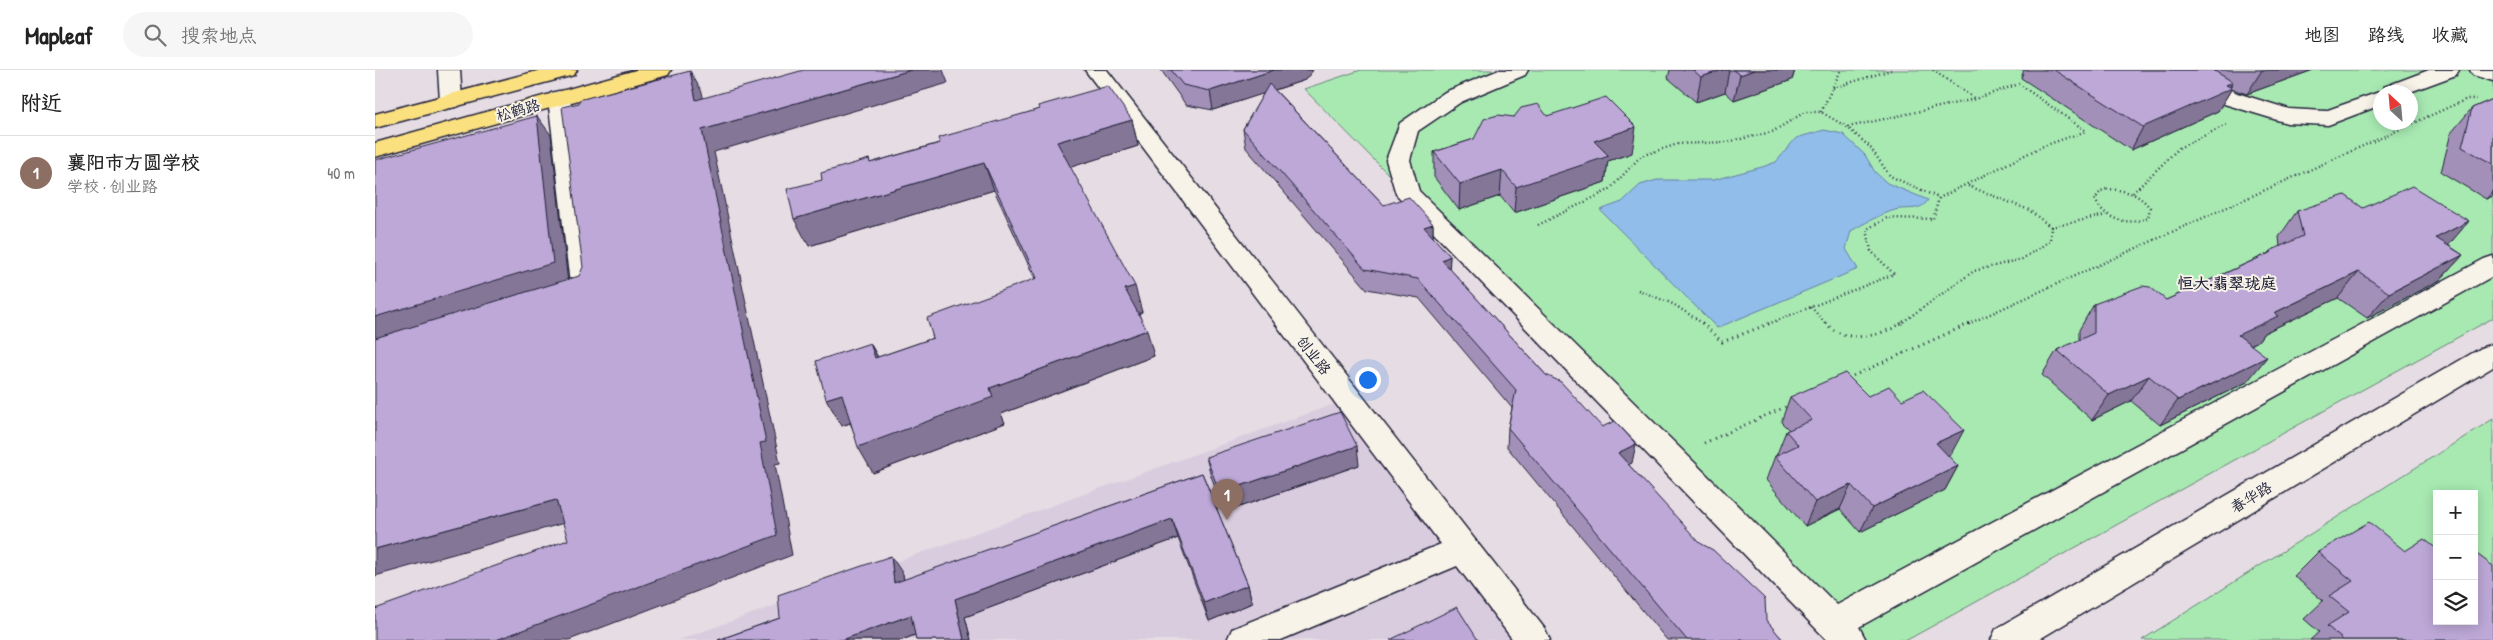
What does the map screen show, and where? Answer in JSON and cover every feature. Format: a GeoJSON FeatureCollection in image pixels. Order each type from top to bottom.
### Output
{"type":"FeatureCollection","features":[{"type":"Feature","properties":{"kind":"main road","name":"松鹤路"},"geometry":{"type":"LineString","coordinates":[[375,121],[566,70]]}},
{"type":"Feature","properties":{"kind":"main road","name":"松鹤路"},"geometry":{"type":"LineString","coordinates":[[375,150],[661,70]]}},
{"type":"Feature","properties":{"kind":"street"},"geometry":{"type":"LineString","coordinates":[[449,70],[451,101]]}},
{"type":"Feature","properties":{"kind":"street","name":"创业路"},"geometry":{"type":"LineString","coordinates":[[1096,70],[1533,640]]}},
{"type":"Feature","properties":{"kind":"street"},"geometry":{"type":"LineString","coordinates":[[1517,70],[1453,97],[1408,128],[1398,160],[1408,194],[1672,458],[1841,632],[2493,265]]}},
{"type":"Feature","properties":{"kind":"street"},"geometry":{"type":"LineString","coordinates":[[2182,70],[2229,98],[2287,116],[2328,118],[2373,100]]}},
{"type":"Feature","properties":{"kind":"street"},"geometry":{"type":"LineString","coordinates":[[2410,85],[2447,70]]}},
{"type":"Feature","properties":{"kind":"street"},"geometry":{"type":"LineString","coordinates":[[2481,70],[2493,75]]}},
{"type":"Feature","properties":{"kind":"street"},"geometry":{"type":"LineString","coordinates":[[546,301],[584,289],[559,98]]}},
{"type":"Feature","properties":{"kind":"street","name":"春华路"},"geometry":{"type":"LineString","coordinates":[[2008,640],[2493,354]]}},
{"type":"Feature","properties":{"kind":"street"},"geometry":{"type":"LineString","coordinates":[[1244,640],[1464,550]]}},
{"type":"Feature","properties":{"kind":"path"},"geometry":{"type":"LineString","coordinates":[[1821,112],[1841,70]]}},
{"type":"Feature","properties":{"kind":"path"},"geometry":{"type":"LineString","coordinates":[[1833,88],[1891,70]]}},
{"type":"Feature","properties":{"kind":"path"},"geometry":{"type":"LineString","coordinates":[[1933,70],[1975,99]]}},
{"type":"Feature","properties":{"kind":"path"},"geometry":{"type":"LineString","coordinates":[[1638,290],[1667,300],[1706,324],[1722,342],[1894,274],[1871,251],[1867,229],[1887,218],[1933,219],[1939,198],[2041,147],[2086,131],[2019,84],[1975,99],[1847,127]]}},
{"type":"Feature","properties":{"kind":"path"},"geometry":{"type":"LineString","coordinates":[[1843,381],[2467,99],[2484,99]]}},
{"type":"Feature","properties":{"kind":"path"},"geometry":{"type":"LineString","coordinates":[[2133,193],[2179,148],[2260,108]]}},
{"type":"Feature","properties":{"kind":"path"},"geometry":{"type":"LineString","coordinates":[[1538,225],[1609,190],[1641,156],[1678,144],[1727,142],[1773,132],[1805,112],[1821,112],[1847,127],[1870,147],[1890,176],[1939,198]]}},
{"type":"Feature","properties":{"kind":"path"},"geometry":{"type":"LineString","coordinates":[[1965,185],[2029,210],[2051,227],[2107,215],[2135,222],[2148,218],[2150,208],[2147,202],[2133,193],[2107,189],[2097,195],[2097,205],[2107,215]]}},
{"type":"Feature","properties":{"kind":"path"},"geometry":{"type":"LineString","coordinates":[[1811,307],[1834,331],[1863,339],[1898,326],[1967,275],[1982,267],[2004,264],[2032,256],[2050,241],[2051,227]]}},
{"type":"Feature","properties":{"kind":"path"},"geometry":{"type":"LineString","coordinates":[[1672,458],[1798,401]]}},
{"type":"Feature","properties":{"kind":"shaded area"},"geometry":{"type":"Polygon","coordinates":[[[1348,399],[1533,640],[679,640],[1348,399]]]}},
{"type":"Feature","properties":{"kind":"green space"},"geometry":{"type":"Polygon","coordinates":[[[1361,70],[2493,70],[2493,318],[1907,640],[1849,640],[1304,89],[1361,70]]]}},
{"type":"Feature","properties":{"kind":"green space"},"geometry":{"type":"Polygon","coordinates":[[[2493,419],[2493,640],[2142,640],[2493,419]]]}},
{"type":"Feature","properties":{"kind":"water"},"geometry":{"type":"Polygon","coordinates":[[[1824,130],[1843,134],[1865,155],[1875,172],[1887,183],[1928,200],[1917,208],[1895,210],[1883,214],[1851,231],[1846,249],[1858,269],[1717,328],[1600,210],[1622,202],[1640,185],[1657,180],[1713,180],[1776,162],[1796,138],[1824,130]]]}},
{"type":"Feature","properties":{"kind":"building"},"geometry":{"type":"Polygon","coordinates":[[[804,70],[911,70],[702,130],[766,442],[760,443],[777,535],[496,640],[375,640],[375,609],[568,540],[556,500],[375,549],[375,338],[579,276],[583,267],[562,107],[579,103],[579,100],[690,71],[696,100],[804,70]]]}},
{"type":"Feature","properties":{"kind":"building"},"geometry":{"type":"Polygon","coordinates":[[[1171,70],[1274,70],[1210,91],[1183,85],[1171,70]]]}},
{"type":"Feature","properties":{"kind":"building"},"geometry":{"type":"Polygon","coordinates":[[[1693,70],[1722,70],[1701,77],[1693,70]]]}},
{"type":"Feature","properties":{"kind":"building"},"geometry":{"type":"Polygon","coordinates":[[[1733,70],[1754,70],[1740,75],[1733,70]]]}},
{"type":"Feature","properties":{"kind":"building"},"geometry":{"type":"Polygon","coordinates":[[[2054,70],[2213,70],[2233,82],[2226,85],[2232,88],[2143,127],[2054,70]]]}},
{"type":"Feature","properties":{"kind":"building"},"geometry":{"type":"Polygon","coordinates":[[[1269,84],[1384,205],[1409,197],[1433,224],[1424,227],[1450,256],[1442,260],[1546,375],[1561,382],[1602,427],[1615,421],[1636,444],[1618,453],[1700,543],[1713,550],[1765,599],[1766,620],[1783,640],[1687,640],[1508,428],[1516,390],[1418,279],[1365,269],[1243,129],[1269,84]]]}},
{"type":"Feature","properties":{"kind":"building"},"geometry":{"type":"Polygon","coordinates":[[[1108,86],[1132,120],[1057,142],[1135,286],[1125,289],[1147,330],[990,388],[993,397],[858,447],[842,394],[826,399],[816,361],[870,343],[875,358],[933,338],[927,318],[1037,278],[984,163],[794,219],[787,189],[822,180],[821,173],[869,159],[870,163],[940,143],[938,138],[1040,109],[1038,106],[1108,86]]]}},
{"type":"Feature","properties":{"kind":"building"},"geometry":{"type":"Polygon","coordinates":[[[1606,97],[1636,127],[1594,141],[1609,156],[1516,187],[1502,170],[1460,184],[1434,152],[1474,139],[1484,119],[1498,115],[1514,117],[1521,108],[1538,104],[1547,116],[1606,97]]]}},
{"type":"Feature","properties":{"kind":"building"},"geometry":{"type":"Polygon","coordinates":[[[2493,99],[2493,164],[2462,147],[2472,108],[2493,99]]]}},
{"type":"Feature","properties":{"kind":"building"},"geometry":{"type":"Polygon","coordinates":[[[537,116],[553,263],[375,317],[375,160],[537,116]]]}},
{"type":"Feature","properties":{"kind":"building"},"geometry":{"type":"Polygon","coordinates":[[[2412,186],[2469,221],[2436,238],[2463,255],[2389,293],[2359,272],[2274,313],[2278,316],[2238,335],[2267,357],[2178,400],[2149,376],[2109,395],[2057,350],[2094,333],[2094,304],[2142,286],[2150,287],[2166,300],[2303,236],[2297,211],[2345,195],[2363,208],[2412,186]]]}},
{"type":"Feature","properties":{"kind":"building"},"geometry":{"type":"Polygon","coordinates":[[[1845,373],[1868,396],[1889,386],[1902,400],[1923,390],[1964,430],[1936,443],[1958,466],[1872,508],[1851,485],[1815,502],[1775,456],[1798,445],[1786,431],[1812,420],[1790,397],[1845,373]]]}},
{"type":"Feature","properties":{"kind":"building"},"geometry":{"type":"Polygon","coordinates":[[[1340,412],[1357,446],[1220,493],[1206,457],[1340,412]]]}},
{"type":"Feature","properties":{"kind":"building"},"geometry":{"type":"Polygon","coordinates":[[[1202,473],[1248,585],[1204,603],[1172,519],[955,599],[964,640],[916,640],[911,615],[842,640],[718,640],[780,618],[778,595],[891,556],[894,583],[1202,473]]]}},
{"type":"Feature","properties":{"kind":"building"},"geometry":{"type":"Polygon","coordinates":[[[2369,522],[2405,551],[2424,539],[2433,546],[2433,625],[2478,625],[2478,555],[2493,566],[2493,640],[2343,640],[2327,626],[2349,612],[2329,596],[2353,581],[2318,552],[2369,522]]]}},
{"type":"Feature","properties":{"kind":"building"},"geometry":{"type":"Polygon","coordinates":[[[1457,607],[1478,640],[1390,640],[1457,607]]]}},
{"type":"Feature","properties":{"kind":"place","name":"襄阳市方圆学校"},"geometry":{"type":"Point","coordinates":[1227,520]}},
{"type":"Feature","properties":{"kind":"district","name":"恒大·翡翠珑庭"},"geometry":{"type":"Point","coordinates":[2227,283]}}]}
